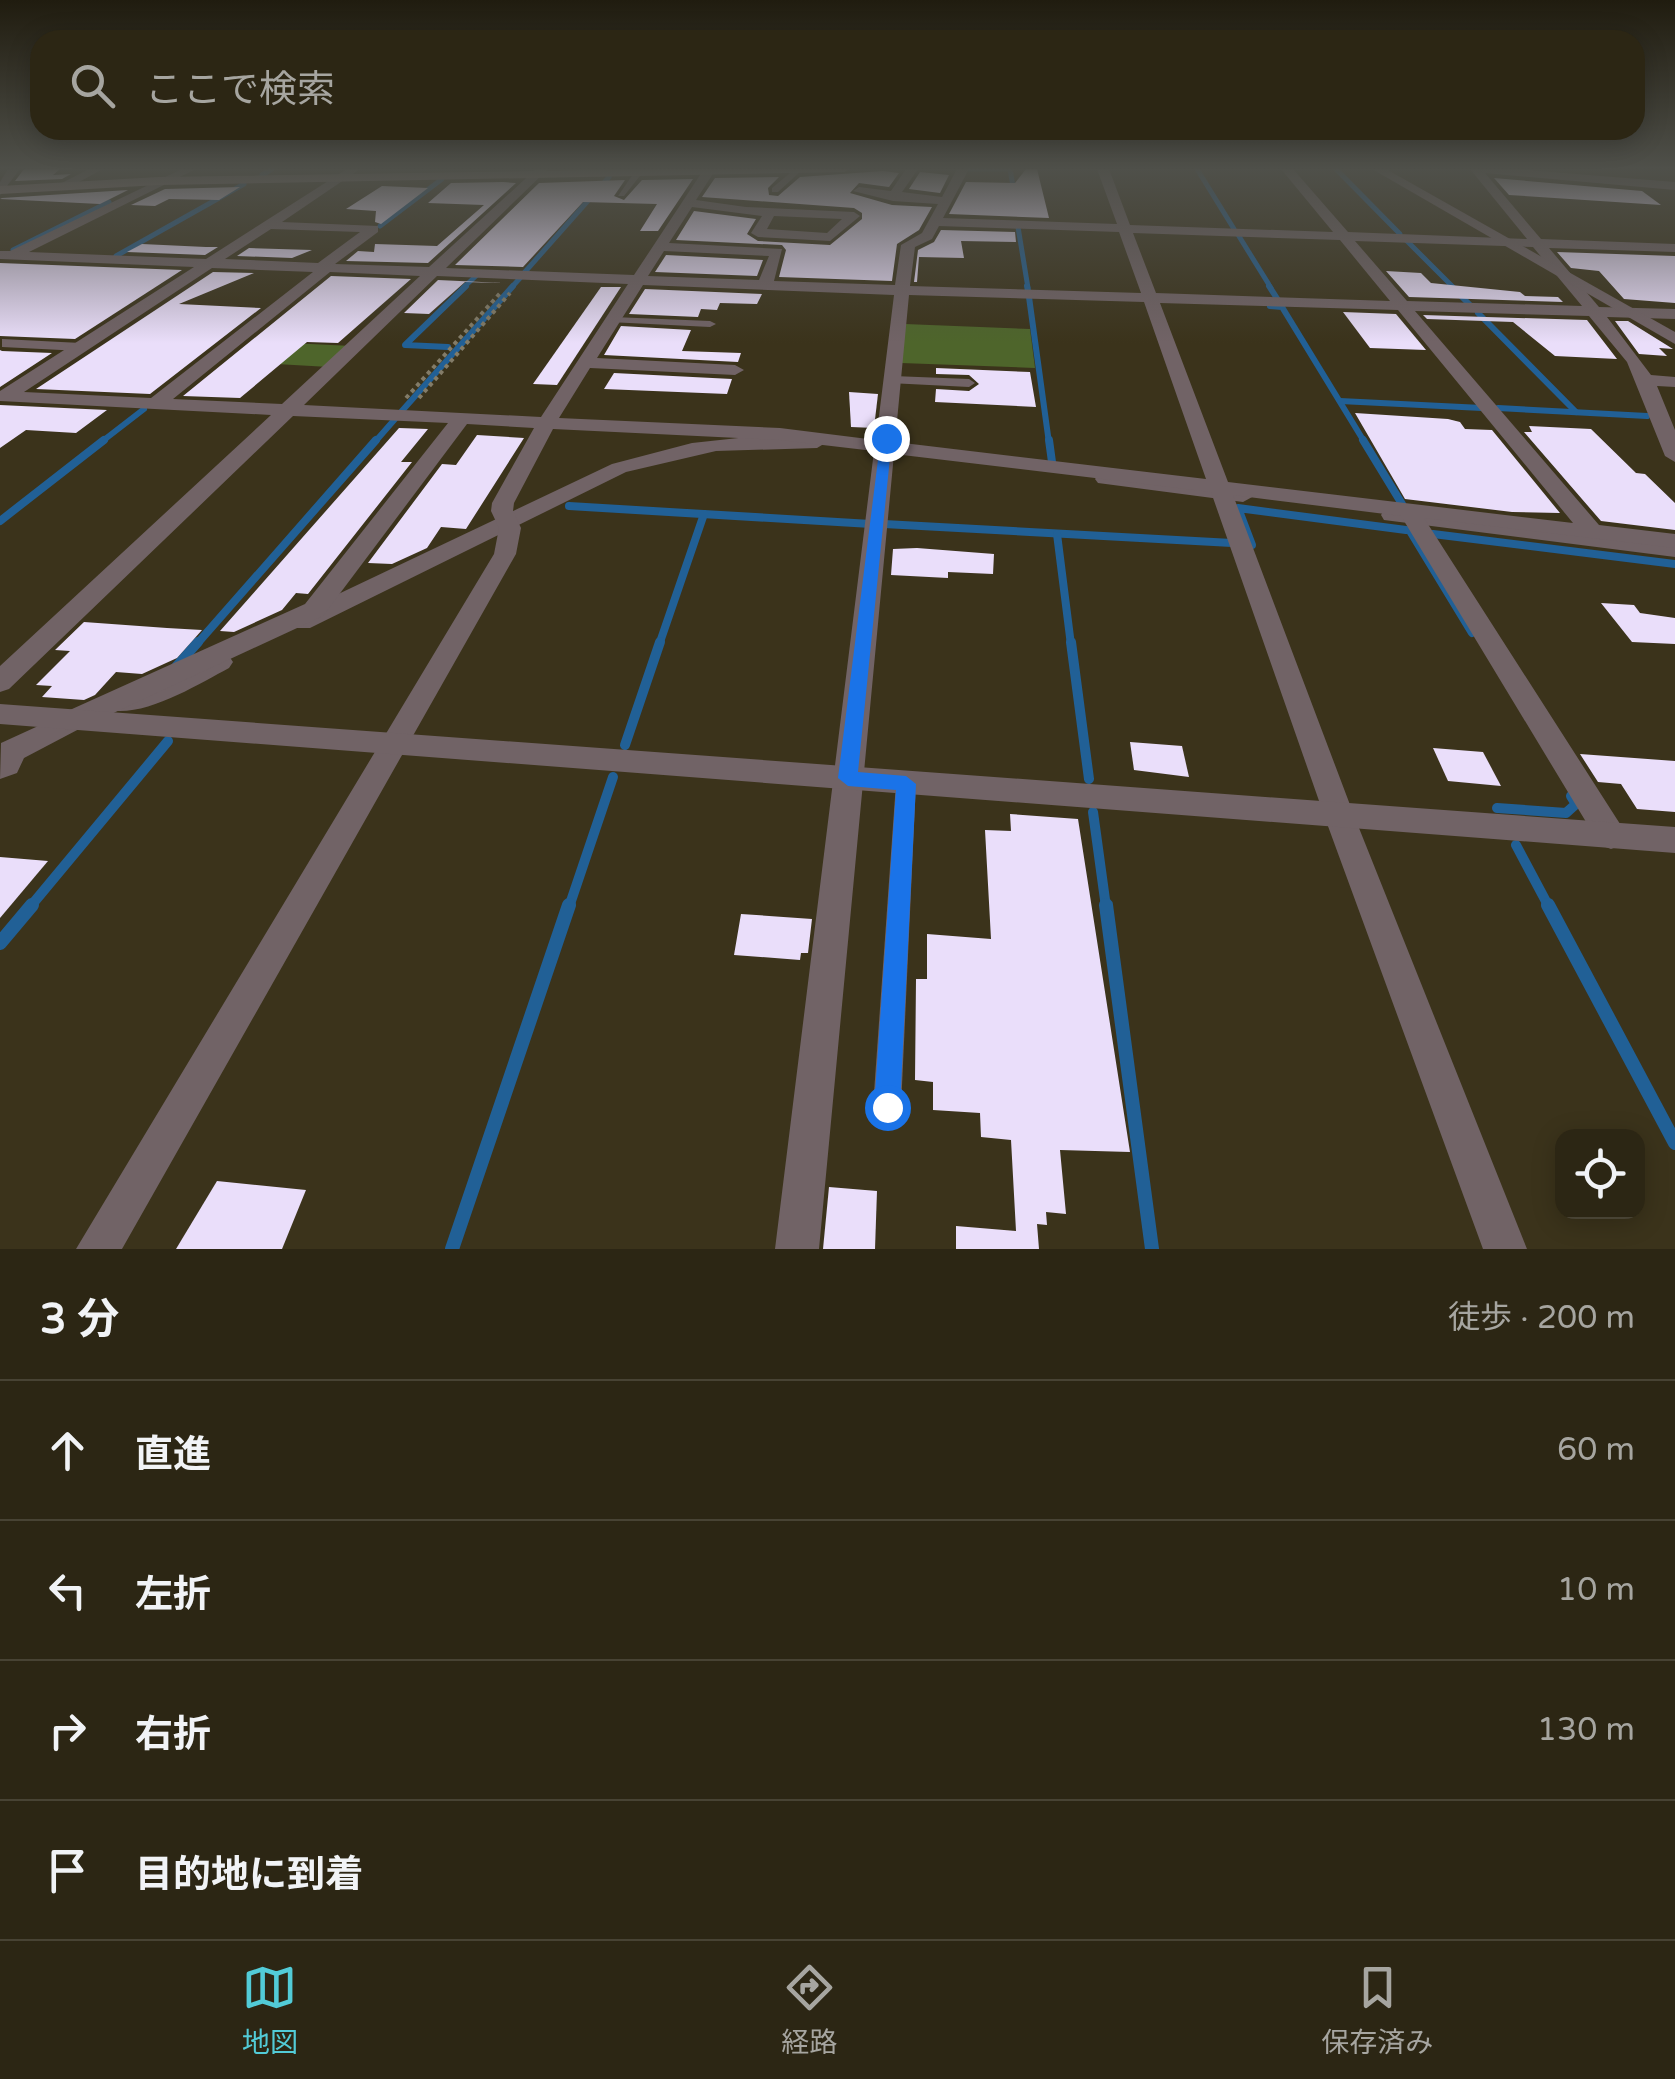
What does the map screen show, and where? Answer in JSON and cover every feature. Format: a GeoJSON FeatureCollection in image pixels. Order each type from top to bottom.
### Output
{"type":"FeatureCollection","features":[{"type":"Feature","properties":{"kind":"street"},"geometry":{"type":"LineString","coordinates":[[4,258],[65,227]]}},
{"type":"Feature","properties":{"kind":"street"},"geometry":{"type":"LineString","coordinates":[[1,398],[265,227]]}},
{"type":"Feature","properties":{"kind":"street"},"geometry":{"type":"LineString","coordinates":[[156,404],[373,229],[328,227]]}},
{"type":"Feature","properties":{"kind":"street"},"geometry":{"type":"LineString","coordinates":[[0,682],[481,227]]}},
{"type":"Feature","properties":{"kind":"street"},"geometry":{"type":"LineString","coordinates":[[98,1249],[505,554],[510,528],[503,502],[547,422],[673,227]]}},
{"type":"Feature","properties":{"kind":"street"},"geometry":{"type":"LineString","coordinates":[[761,227],[758,233],[830,238],[842,227]]}},
{"type":"Feature","properties":{"kind":"street"},"geometry":{"type":"LineString","coordinates":[[797,1249],[902,290],[908,245],[925,238],[932,227]]}},
{"type":"Feature","properties":{"kind":"street"},"geometry":{"type":"LineString","coordinates":[[1102,227],[1675,248]]}},
{"type":"Feature","properties":{"kind":"street"},"geometry":{"type":"LineString","coordinates":[[1338,227],[1592,531]]}},
{"type":"Feature","properties":{"kind":"street"},"geometry":{"type":"LineString","coordinates":[[1482,227],[1675,340]]}},
{"type":"Feature","properties":{"kind":"street"},"geometry":{"type":"LineString","coordinates":[[1525,227],[1646,380],[1675,456]]}},
{"type":"Feature","properties":{"kind":"street"},"geometry":{"type":"LineString","coordinates":[[1124,228],[1340,818],[1504,1249]]}},
{"type":"Feature","properties":{"kind":"street"},"geometry":{"type":"LineString","coordinates":[[661,248],[777,252],[765,285]]}},
{"type":"Feature","properties":{"kind":"street"},"geometry":{"type":"LineString","coordinates":[[4,258],[1405,308],[1675,314]]}},
{"type":"Feature","properties":{"kind":"street"},"geometry":{"type":"LineString","coordinates":[[810,286],[816,269]]}},
{"type":"Feature","properties":{"kind":"street"},"geometry":{"type":"LineString","coordinates":[[586,363],[735,370]]}},
{"type":"Feature","properties":{"kind":"street"},"geometry":{"type":"LineString","coordinates":[[1646,380],[1675,382]]}},
{"type":"Feature","properties":{"kind":"street"},"geometry":{"type":"LineString","coordinates":[[1,398],[780,434],[1675,550]]}},
{"type":"Feature","properties":{"kind":"street"},"geometry":{"type":"LineString","coordinates":[[0,768],[7,765],[11,751],[73,721],[109,713],[314,610],[462,418]]}},
{"type":"Feature","properties":{"kind":"street"},"geometry":{"type":"LineString","coordinates":[[109,713],[135,696],[149,698],[505,520],[619,468],[698,447],[791,440],[885,448]]}},
{"type":"Feature","properties":{"kind":"street"},"geometry":{"type":"LineString","coordinates":[[1410,514],[1675,541]]}},
{"type":"Feature","properties":{"kind":"street"},"geometry":{"type":"LineString","coordinates":[[1410,514],[1611,836]]}},
{"type":"Feature","properties":{"kind":"street"},"geometry":{"type":"LineString","coordinates":[[109,713],[395,744],[1340,818],[1675,840]]}},
{"type":"Feature","properties":{"kind":"street"},"geometry":{"type":"LineString","coordinates":[[0,714],[73,721]]}},
{"type":"Feature","properties":{"kind":"lane"},"geometry":{"type":"LineString","coordinates":[[612,320],[710,324]]}},
{"type":"Feature","properties":{"kind":"lane"},"geometry":{"type":"LineString","coordinates":[[2,343],[81,347]]}},
{"type":"Feature","properties":{"kind":"lane"},"geometry":{"type":"LineString","coordinates":[[893,380],[970,384]]}},
{"type":"Feature","properties":{"kind":"lane"},"geometry":{"type":"LineString","coordinates":[[887,1107],[906,784]]}},
{"type":"Feature","properties":{"kind":"path"},"geometry":{"type":"LineString","coordinates":[[397,415],[521,275]]}},
{"type":"Feature","properties":{"kind":"path"},"geometry":{"type":"LineString","coordinates":[[397,415],[521,275]]}},
{"type":"Feature","properties":{"kind":"green space"},"geometry":{"type":"Polygon","coordinates":[[[905,324],[1030,329],[1035,368],[901,363],[905,324]]]}},
{"type":"Feature","properties":{"kind":"green space"},"geometry":{"type":"Polygon","coordinates":[[[269,342],[352,346],[329,367],[243,362],[269,342]]]}},
{"type":"Feature","properties":{"kind":"building"},"geometry":{"type":"Polygon","coordinates":[[[458,227],[467,227],[428,263],[346,261],[358,251],[374,252],[375,244],[437,246],[458,227]]]}},
{"type":"Feature","properties":{"kind":"building"},"geometry":{"type":"Polygon","coordinates":[[[494,227],[560,227],[523,267],[455,265],[494,227]]]}},
{"type":"Feature","properties":{"kind":"building"},"geometry":{"type":"Polygon","coordinates":[[[642,227],[660,227],[658,231],[640,231],[642,227]]]}},
{"type":"Feature","properties":{"kind":"building"},"geometry":{"type":"Polygon","coordinates":[[[684,227],[751,227],[747,234],[758,241],[830,245],[852,227],[921,227],[897,244],[892,281],[779,277],[786,250],[782,245],[676,240],[684,227]]]}},
{"type":"Feature","properties":{"kind":"building"},"geometry":{"type":"Polygon","coordinates":[[[941,230],[1015,232],[1016,242],[961,241],[964,258],[919,257],[914,282],[918,250],[934,242],[941,230]]]}},
{"type":"Feature","properties":{"kind":"building"},"geometry":{"type":"Polygon","coordinates":[[[142,244],[218,247],[205,255],[127,252],[142,244]]]}},
{"type":"Feature","properties":{"kind":"building"},"geometry":{"type":"Polygon","coordinates":[[[249,248],[312,250],[292,258],[237,256],[249,248]]]}},
{"type":"Feature","properties":{"kind":"building"},"geometry":{"type":"Polygon","coordinates":[[[1557,252],[1675,256],[1675,303],[1624,299],[1599,271],[1571,268],[1557,252]]]}},
{"type":"Feature","properties":{"kind":"building"},"geometry":{"type":"Polygon","coordinates":[[[666,255],[763,260],[757,276],[655,272],[666,255]]]}},
{"type":"Feature","properties":{"kind":"building"},"geometry":{"type":"Polygon","coordinates":[[[0,263],[182,270],[75,339],[0,336],[0,263]]]}},
{"type":"Feature","properties":{"kind":"building"},"geometry":{"type":"Polygon","coordinates":[[[1386,271],[1421,273],[1431,283],[1558,297],[1563,302],[1409,297],[1386,271]]]}},
{"type":"Feature","properties":{"kind":"building"},"geometry":{"type":"Polygon","coordinates":[[[213,272],[254,273],[179,304],[261,308],[150,394],[36,389],[213,272]]]}},
{"type":"Feature","properties":{"kind":"building"},"geometry":{"type":"Polygon","coordinates":[[[331,276],[411,279],[338,343],[307,342],[240,398],[183,396],[331,276]]]}},
{"type":"Feature","properties":{"kind":"building"},"geometry":{"type":"Polygon","coordinates":[[[438,280],[503,283],[465,282],[429,314],[404,313],[438,280]]]}},
{"type":"Feature","properties":{"kind":"building"},"geometry":{"type":"Polygon","coordinates":[[[601,287],[621,287],[557,385],[533,384],[601,287]]]}},
{"type":"Feature","properties":{"kind":"building"},"geometry":{"type":"Polygon","coordinates":[[[645,289],[762,294],[757,304],[720,303],[717,310],[701,309],[698,317],[629,314],[645,289]]]}},
{"type":"Feature","properties":{"kind":"building"},"geometry":{"type":"Polygon","coordinates":[[[1343,312],[1396,314],[1426,350],[1370,348],[1343,312]]]}},
{"type":"Feature","properties":{"kind":"building"},"geometry":{"type":"Polygon","coordinates":[[[1423,315],[1587,320],[1617,359],[1555,356],[1513,322],[1427,319],[1423,315]]]}},
{"type":"Feature","properties":{"kind":"building"},"geometry":{"type":"Polygon","coordinates":[[[1615,321],[1628,321],[1673,349],[1659,348],[1667,356],[1639,354],[1615,321]]]}},
{"type":"Feature","properties":{"kind":"building"},"geometry":{"type":"Polygon","coordinates":[[[621,326],[691,330],[682,351],[741,353],[738,362],[604,355],[621,326]]]}},
{"type":"Feature","properties":{"kind":"building"},"geometry":{"type":"Polygon","coordinates":[[[2,351],[52,353],[0,387],[2,351]]]}},
{"type":"Feature","properties":{"kind":"building"},"geometry":{"type":"Polygon","coordinates":[[[936,368],[1030,372],[1036,407],[935,402],[936,389],[969,391],[979,384],[969,375],[936,374],[936,368]]]}},
{"type":"Feature","properties":{"kind":"building"},"geometry":{"type":"Polygon","coordinates":[[[614,373],[732,379],[727,394],[604,389],[614,373]]]}},
{"type":"Feature","properties":{"kind":"building"},"geometry":{"type":"Polygon","coordinates":[[[849,392],[878,394],[874,428],[851,427],[849,392]]]}},
{"type":"Feature","properties":{"kind":"building"},"geometry":{"type":"Polygon","coordinates":[[[0,405],[107,410],[76,433],[26,430],[0,448],[0,405]]]}},
{"type":"Feature","properties":{"kind":"building"},"geometry":{"type":"Polygon","coordinates":[[[1355,413],[1448,419],[1460,422],[1465,429],[1492,430],[1560,513],[1512,512],[1405,499],[1355,413]]]}},
{"type":"Feature","properties":{"kind":"building"},"geometry":{"type":"Polygon","coordinates":[[[1529,426],[1591,429],[1636,473],[1645,474],[1675,503],[1675,530],[1601,521],[1524,432],[1532,432],[1529,426]]]}},
{"type":"Feature","properties":{"kind":"building"},"geometry":{"type":"Polygon","coordinates":[[[399,428],[428,429],[401,462],[412,462],[308,594],[296,593],[282,610],[234,632],[220,631],[399,428]]]}},
{"type":"Feature","properties":{"kind":"building"},"geometry":{"type":"Polygon","coordinates":[[[477,435],[524,438],[466,529],[441,527],[427,548],[392,564],[368,563],[442,464],[456,465],[477,435]]]}},
{"type":"Feature","properties":{"kind":"building"},"geometry":{"type":"Polygon","coordinates":[[[893,549],[994,554],[993,574],[948,572],[948,578],[891,575],[893,549]]]}},
{"type":"Feature","properties":{"kind":"building"},"geometry":{"type":"Polygon","coordinates":[[[1601,603],[1634,605],[1640,613],[1675,618],[1675,644],[1632,642],[1601,603]]]}},
{"type":"Feature","properties":{"kind":"building"},"geometry":{"type":"Polygon","coordinates":[[[84,622],[202,630],[177,658],[142,674],[116,672],[95,695],[84,700],[42,697],[52,686],[36,685],[70,651],[55,650],[84,622]]]}},
{"type":"Feature","properties":{"kind":"building"},"geometry":{"type":"Polygon","coordinates":[[[1130,742],[1182,746],[1189,777],[1134,770],[1130,742]]]}},
{"type":"Feature","properties":{"kind":"building"},"geometry":{"type":"Polygon","coordinates":[[[1433,748],[1483,752],[1501,786],[1448,781],[1433,748]]]}},
{"type":"Feature","properties":{"kind":"building"},"geometry":{"type":"Polygon","coordinates":[[[1580,754],[1675,761],[1675,812],[1637,809],[1621,784],[1598,782],[1580,754]]]}},
{"type":"Feature","properties":{"kind":"building"},"geometry":{"type":"Polygon","coordinates":[[[1010,814],[1078,819],[1130,1152],[1060,1150],[1066,1214],[1046,1212],[1047,1225],[1037,1224],[1039,1249],[956,1249],[956,1226],[1016,1231],[1011,1140],[981,1137],[980,1113],[933,1110],[933,1082],[915,1080],[916,979],[927,979],[927,934],[991,939],[985,830],[1011,831],[1010,814]]]}},
{"type":"Feature","properties":{"kind":"building"},"geometry":{"type":"Polygon","coordinates":[[[0,857],[48,861],[0,918],[0,857]]]}},
{"type":"Feature","properties":{"kind":"building"},"geometry":{"type":"Polygon","coordinates":[[[741,914],[812,919],[808,953],[801,953],[800,960],[734,955],[741,914]]]}},
{"type":"Feature","properties":{"kind":"building"},"geometry":{"type":"Polygon","coordinates":[[[217,1181],[306,1190],[282,1249],[176,1249],[217,1181]]]}},
{"type":"Feature","properties":{"kind":"building"},"geometry":{"type":"Polygon","coordinates":[[[829,1187],[877,1191],[875,1249],[823,1249],[829,1187]]]}},
{"type":"Feature","properties":{"kind":"waterway"},"geometry":{"type":"LineString","coordinates":[[13,250],[58,227]]}},
{"type":"Feature","properties":{"kind":"waterway"},"geometry":{"type":"LineString","coordinates":[[116,256],[167,227]]}},
{"type":"Feature","properties":{"kind":"waterway"},"geometry":{"type":"LineString","coordinates":[[524,273],[564,227]]}},
{"type":"Feature","properties":{"kind":"waterway"},"geometry":{"type":"LineString","coordinates":[[1018,227],[1028,288]]}},
{"type":"Feature","properties":{"kind":"waterway"},"geometry":{"type":"LineString","coordinates":[[1393,227],[1400,234]]}},
{"type":"Feature","properties":{"kind":"waterway"},"geometry":{"type":"LineString","coordinates":[[1237,233],[1271,288]]}},
{"type":"Feature","properties":{"kind":"waterway"},"geometry":{"type":"LineString","coordinates":[[1404,238],[1454,288]]}},
{"type":"Feature","properties":{"kind":"waterway"},"geometry":{"type":"LineString","coordinates":[[463,288],[477,275]]}},
{"type":"Feature","properties":{"kind":"waterway"},"geometry":{"type":"LineString","coordinates":[[511,288],[521,277]]}},
{"type":"Feature","properties":{"kind":"waterway"},"geometry":{"type":"LineString","coordinates":[[448,347],[405,345],[466,286]]}},
{"type":"Feature","properties":{"kind":"waterway"},"geometry":{"type":"LineString","coordinates":[[401,412],[513,286]]}},
{"type":"Feature","properties":{"kind":"waterway"},"geometry":{"type":"LineString","coordinates":[[1027,286],[1028,291]]}},
{"type":"Feature","properties":{"kind":"waterway"},"geometry":{"type":"LineString","coordinates":[[1269,286],[1278,300]]}},
{"type":"Feature","properties":{"kind":"waterway"},"geometry":{"type":"LineString","coordinates":[[1451,286],[1472,307]]}},
{"type":"Feature","properties":{"kind":"waterway"},"geometry":{"type":"LineString","coordinates":[[1029,297],[1049,443]]}},
{"type":"Feature","properties":{"kind":"waterway"},"geometry":{"type":"LineString","coordinates":[[1270,306],[1282,307],[1365,443]]}},
{"type":"Feature","properties":{"kind":"waterway"},"geometry":{"type":"LineString","coordinates":[[1478,313],[1576,412]]}},
{"type":"Feature","properties":{"kind":"waterway"},"geometry":{"type":"LineString","coordinates":[[1340,401],[1482,408]]}},
{"type":"Feature","properties":{"kind":"waterway"},"geometry":{"type":"LineString","coordinates":[[1498,408],[1647,416]]}},
{"type":"Feature","properties":{"kind":"waterway"},"geometry":{"type":"LineString","coordinates":[[100,443],[144,409]]}},
{"type":"Feature","properties":{"kind":"waterway"},"geometry":{"type":"LineString","coordinates":[[374,443],[395,419]]}},
{"type":"Feature","properties":{"kind":"waterway"},"geometry":{"type":"LineString","coordinates":[[0,521],[104,440]]}},
{"type":"Feature","properties":{"kind":"waterway"},"geometry":{"type":"LineString","coordinates":[[196,645],[376,440]]}},
{"type":"Feature","properties":{"kind":"waterway"},"geometry":{"type":"LineString","coordinates":[[1049,440],[1052,462]]}},
{"type":"Feature","properties":{"kind":"waterway"},"geometry":{"type":"LineString","coordinates":[[1363,440],[1402,504]]}},
{"type":"Feature","properties":{"kind":"waterway"},"geometry":{"type":"LineString","coordinates":[[569,506],[704,514]]}},
{"type":"Feature","properties":{"kind":"waterway"},"geometry":{"type":"LineString","coordinates":[[1248,545],[1252,545],[1238,508],[1406,530]]}},
{"type":"Feature","properties":{"kind":"waterway"},"geometry":{"type":"LineString","coordinates":[[659,645],[704,514]]}},
{"type":"Feature","properties":{"kind":"waterway"},"geometry":{"type":"LineString","coordinates":[[704,514],[871,524]]}},
{"type":"Feature","properties":{"kind":"waterway"},"geometry":{"type":"LineString","coordinates":[[884,524],[1232,543]]}},
{"type":"Feature","properties":{"kind":"waterway"},"geometry":{"type":"LineString","coordinates":[[1410,531],[1472,633]]}},
{"type":"Feature","properties":{"kind":"waterway"},"geometry":{"type":"LineString","coordinates":[[1057,534],[1071,645]]}},
{"type":"Feature","properties":{"kind":"waterway"},"geometry":{"type":"LineString","coordinates":[[1433,534],[1675,564]]}},
{"type":"Feature","properties":{"kind":"waterway"},"geometry":{"type":"LineString","coordinates":[[175,668],[198,642]]}},
{"type":"Feature","properties":{"kind":"waterway"},"geometry":{"type":"LineString","coordinates":[[625,745],[660,642]]}},
{"type":"Feature","properties":{"kind":"waterway"},"geometry":{"type":"LineString","coordinates":[[1071,642],[1089,779]]}},
{"type":"Feature","properties":{"kind":"waterway"},"geometry":{"type":"LineString","coordinates":[[30,907],[168,741]]}},
{"type":"Feature","properties":{"kind":"waterway"},"geometry":{"type":"LineString","coordinates":[[569,907],[613,777]]}},
{"type":"Feature","properties":{"kind":"waterway"},"geometry":{"type":"LineString","coordinates":[[1497,808],[1566,813],[1576,804],[1571,796]]}},
{"type":"Feature","properties":{"kind":"waterway"},"geometry":{"type":"LineString","coordinates":[[1093,812],[1106,907]]}},
{"type":"Feature","properties":{"kind":"waterway"},"geometry":{"type":"LineString","coordinates":[[1516,845],[1549,907]]}},
{"type":"Feature","properties":{"kind":"waterway"},"geometry":{"type":"LineString","coordinates":[[0,943],[32,905]]}},
{"type":"Feature","properties":{"kind":"waterway"},"geometry":{"type":"LineString","coordinates":[[452,1249],[569,905]]}},
{"type":"Feature","properties":{"kind":"waterway"},"geometry":{"type":"LineString","coordinates":[[1106,905],[1152,1249]]}},
{"type":"Feature","properties":{"kind":"waterway"},"geometry":{"type":"LineString","coordinates":[[1548,905],[1675,1143]]}},
{"type":"Feature","properties":{"kind":"route"},"geometry":{"type":"LineString","coordinates":[[886,438],[848,778],[906,784],[887,1107]]}}]}
